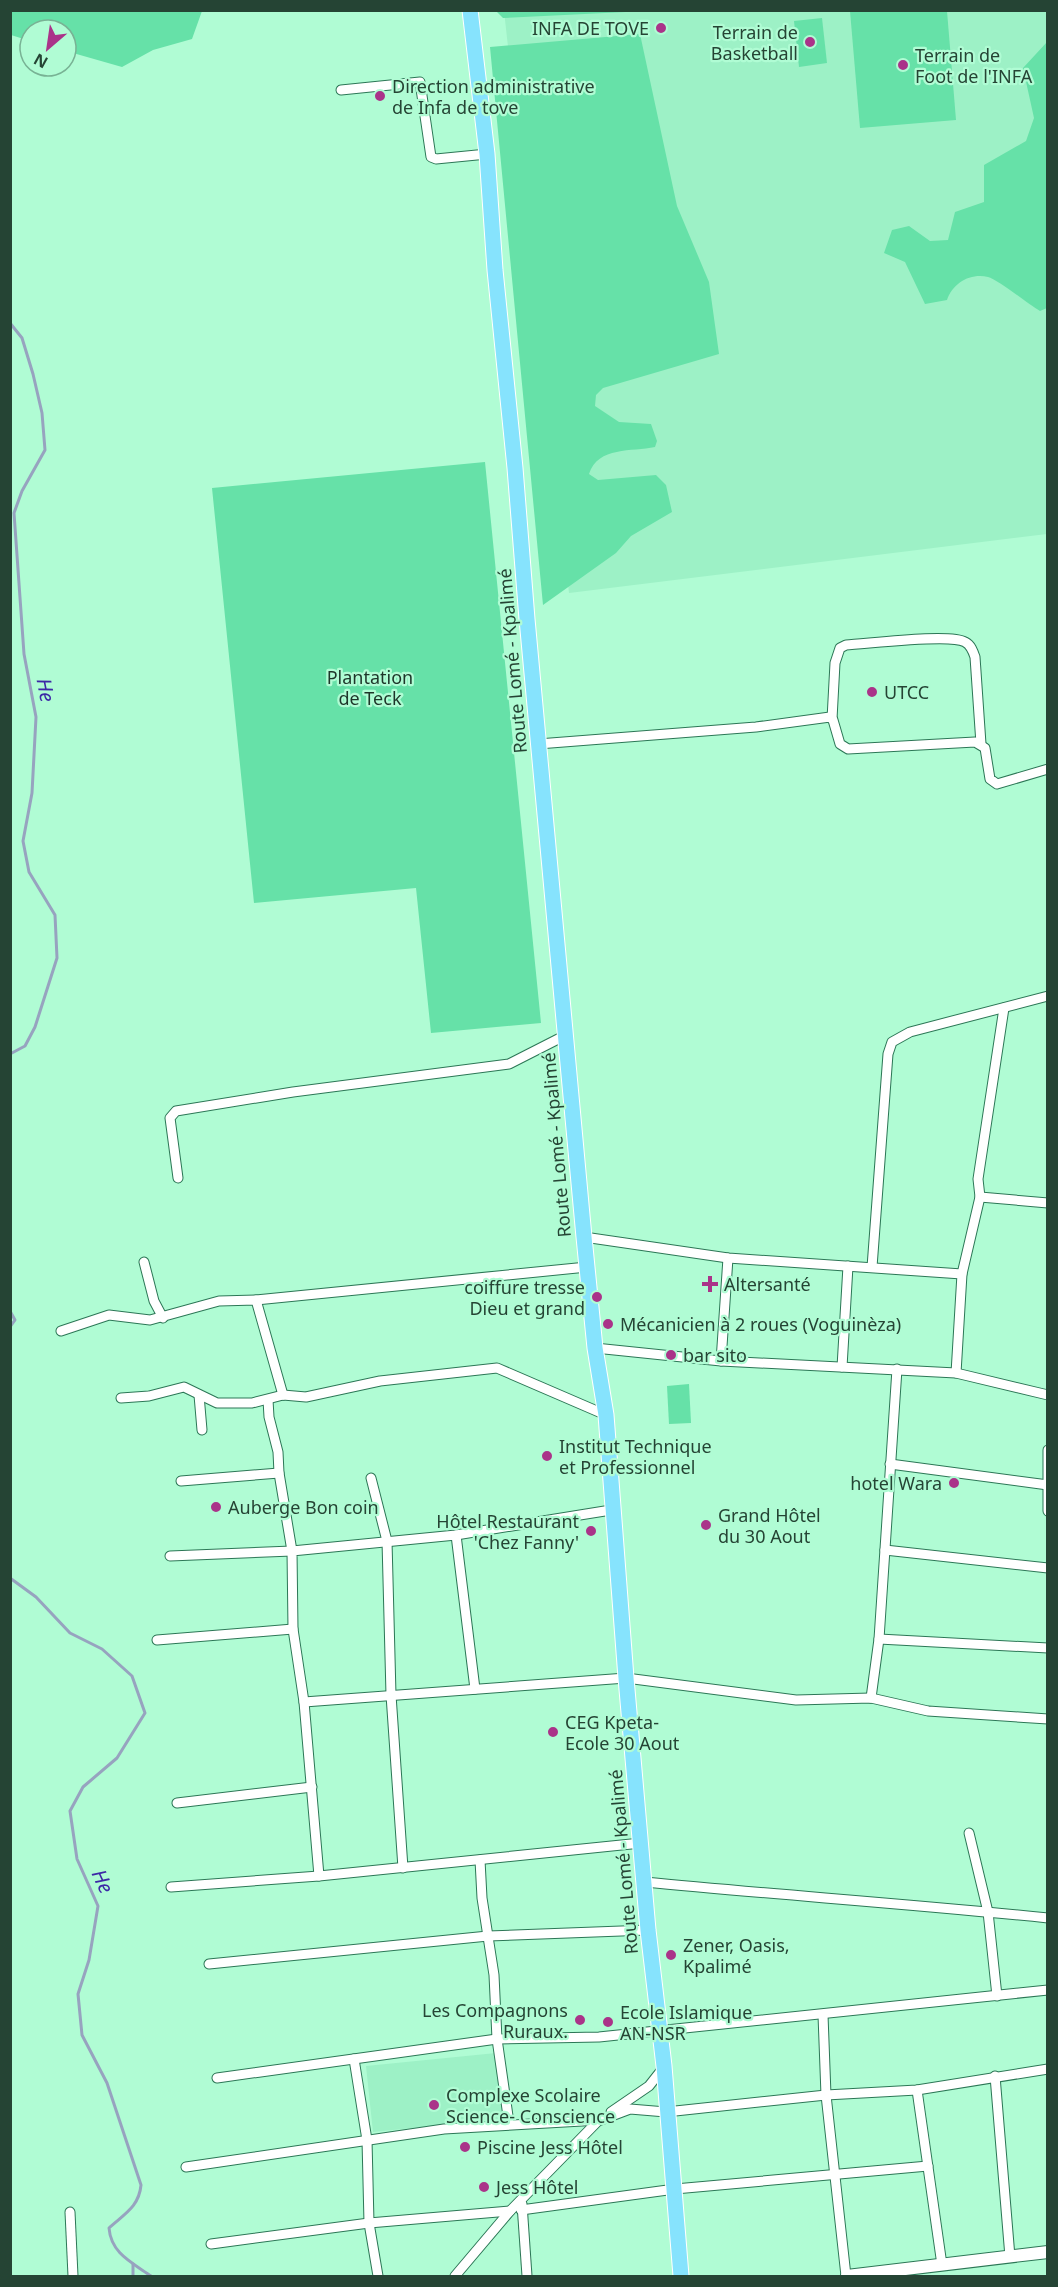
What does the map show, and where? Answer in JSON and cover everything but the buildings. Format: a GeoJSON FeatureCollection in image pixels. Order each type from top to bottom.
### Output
{"type":"FeatureCollection","features":[{"type":"Feature","properties":{"kind":"main road","name":"Route Lomé - Kpalimé"},"geometry":{"type":"LineString","coordinates":[[470,10],[488,154],[495,270],[584,1237],[606,1415],[611,1510],[648,1930],[664,2066],[681,2277]]}},
{"type":"Feature","properties":{"kind":"street"},"geometry":{"type":"LineString","coordinates":[[341,90],[420,82],[431,157],[436,159],[488,154]]}},
{"type":"Feature","properties":{"kind":"street"},"geometry":{"type":"LineString","coordinates":[[981,744],[968,741],[848,749],[840,744],[836,738],[832,719],[835,663],[840,648],[846,645],[946,638],[964,641],[972,648],[975,657],[981,744],[986,752],[990,779],[994,783],[1047,769]]}},
{"type":"Feature","properties":{"kind":"street"},"geometry":{"type":"LineString","coordinates":[[538,744],[832,719]]}},
{"type":"Feature","properties":{"kind":"street"},"geometry":{"type":"LineString","coordinates":[[872,1267],[888,1054],[892,1042],[910,1032],[1047,996]]}},
{"type":"Feature","properties":{"kind":"street"},"geometry":{"type":"LineString","coordinates":[[956,1373],[962,1274],[980,1197],[978,1179],[1004,1008]]}},
{"type":"Feature","properties":{"kind":"street"},"geometry":{"type":"LineString","coordinates":[[178,1178],[170,1118],[176,1111],[293,1092],[509,1064],[566,1035]]}},
{"type":"Feature","properties":{"kind":"street"},"geometry":{"type":"LineString","coordinates":[[980,1197],[1047,1203]]}},
{"type":"Feature","properties":{"kind":"street"},"geometry":{"type":"LineString","coordinates":[[584,1237],[728,1258],[962,1274]]}},
{"type":"Feature","properties":{"kind":"street"},"geometry":{"type":"LineString","coordinates":[[721,1361],[728,1258]]}},
{"type":"Feature","properties":{"kind":"street"},"geometry":{"type":"LineString","coordinates":[[144,1262],[154,1300],[163,1318]]}},
{"type":"Feature","properties":{"kind":"street"},"geometry":{"type":"LineString","coordinates":[[842,1367],[848,1266]]}},
{"type":"Feature","properties":{"kind":"street"},"geometry":{"type":"LineString","coordinates":[[61,1331],[109,1315],[141,1321],[163,1318],[219,1301],[256,1300],[587,1267]]}},
{"type":"Feature","properties":{"kind":"street"},"geometry":{"type":"LineString","coordinates":[[256,1300],[283,1395]]}},
{"type":"Feature","properties":{"kind":"street"},"geometry":{"type":"LineString","coordinates":[[596,1348],[721,1361],[956,1373],[1047,1395]]}},
{"type":"Feature","properties":{"kind":"street"},"geometry":{"type":"LineString","coordinates":[[121,1398],[149,1396],[178,1388],[218,1403],[268,1400],[283,1395],[306,1397],[380,1381],[497,1368],[606,1415]]}},
{"type":"Feature","properties":{"kind":"street"},"geometry":{"type":"LineString","coordinates":[[871,1698],[879,1639],[897,1369]]}},
{"type":"Feature","properties":{"kind":"street"},"geometry":{"type":"LineString","coordinates":[[199,1395],[202,1430]]}},
{"type":"Feature","properties":{"kind":"street"},"geometry":{"type":"LineString","coordinates":[[268,1400],[292,1551],[293,1629],[304,1702],[319,1876]]}},
{"type":"Feature","properties":{"kind":"street"},"geometry":{"type":"LineString","coordinates":[[1047,1450],[1047,1511]]}},
{"type":"Feature","properties":{"kind":"street"},"geometry":{"type":"LineString","coordinates":[[890,1464],[1046,1485]]}},
{"type":"Feature","properties":{"kind":"street"},"geometry":{"type":"LineString","coordinates":[[181,1482],[279,1473]]}},
{"type":"Feature","properties":{"kind":"street"},"geometry":{"type":"LineString","coordinates":[[371,1478],[387,1541],[391,1695],[403,1868]]}},
{"type":"Feature","properties":{"kind":"street"},"geometry":{"type":"LineString","coordinates":[[170,1556],[292,1551],[456,1535],[611,1510]]}},
{"type":"Feature","properties":{"kind":"street"},"geometry":{"type":"LineString","coordinates":[[456,1535],[475,1689]]}},
{"type":"Feature","properties":{"kind":"street"},"geometry":{"type":"LineString","coordinates":[[885,1550],[1047,1568]]}},
{"type":"Feature","properties":{"kind":"street"},"geometry":{"type":"LineString","coordinates":[[157,1640],[293,1629]]}},
{"type":"Feature","properties":{"kind":"street"},"geometry":{"type":"LineString","coordinates":[[879,1639],[1047,1648]]}},
{"type":"Feature","properties":{"kind":"street"},"geometry":{"type":"LineString","coordinates":[[304,1702],[626,1678],[796,1700],[871,1698],[928,1711],[1047,1719]]}},
{"type":"Feature","properties":{"kind":"street"},"geometry":{"type":"LineString","coordinates":[[177,1803],[312,1786]]}},
{"type":"Feature","properties":{"kind":"street"},"geometry":{"type":"LineString","coordinates":[[969,1833],[988,1911],[996,1996]]}},
{"type":"Feature","properties":{"kind":"street"},"geometry":{"type":"LineString","coordinates":[[171,1887],[319,1876],[641,1843]]}},
{"type":"Feature","properties":{"kind":"street"},"geometry":{"type":"LineString","coordinates":[[480,1860],[494,1975],[497,2039],[509,2123]]}},
{"type":"Feature","properties":{"kind":"street"},"geometry":{"type":"LineString","coordinates":[[644,1882],[1047,1918]]}},
{"type":"Feature","properties":{"kind":"street"},"geometry":{"type":"LineString","coordinates":[[209,1964],[488,1936],[648,1930]]}},
{"type":"Feature","properties":{"kind":"street"},"geometry":{"type":"LineString","coordinates":[[217,2078],[497,2039],[599,2037],[1047,1990]]}},
{"type":"Feature","properties":{"kind":"street"},"geometry":{"type":"LineString","coordinates":[[823,2015],[826,2095],[847,2277],[1047,2252]]}},
{"type":"Feature","properties":{"kind":"street"},"geometry":{"type":"LineString","coordinates":[[354,2059],[367,2140],[369,2223],[378,2277]]}},
{"type":"Feature","properties":{"kind":"street"},"geometry":{"type":"LineString","coordinates":[[527,2277],[522,2206],[598,2121],[649,2086],[664,2066]]}},
{"type":"Feature","properties":{"kind":"street"},"geometry":{"type":"LineString","coordinates":[[186,2167],[367,2140],[509,2123],[598,2121],[630,2109],[666,2112],[826,2095],[917,2090],[1047,2069]]}},
{"type":"Feature","properties":{"kind":"street"},"geometry":{"type":"LineString","coordinates":[[995,2076],[1010,2257]]}},
{"type":"Feature","properties":{"kind":"street"},"geometry":{"type":"LineString","coordinates":[[917,2090],[942,2265]]}},
{"type":"Feature","properties":{"kind":"street"},"geometry":{"type":"LineString","coordinates":[[211,2244],[369,2223],[510,2211],[522,2206],[675,2189],[928,2166]]}},
{"type":"Feature","properties":{"kind":"street"},"geometry":{"type":"LineString","coordinates":[[454,2277],[510,2211]]}},
{"type":"Feature","properties":{"kind":"street"},"geometry":{"type":"LineString","coordinates":[[70,2212],[73,2277]]}},
{"type":"Feature","properties":{"kind":"shaded area"},"geometry":{"type":"Polygon","coordinates":[[[504,11],[1047,11],[1047,534],[569,593],[504,11]]]}},
{"type":"Feature","properties":{"kind":"shaded area"},"geometry":{"type":"Polygon","coordinates":[[[496,2053],[503,2116],[501,2119],[373,2132],[366,2066],[496,2053]]]}},
{"type":"Feature","properties":{"kind":"green space"},"geometry":{"type":"Polygon","coordinates":[[[11,10],[202,10],[192,39],[153,50],[122,67],[78,54],[78,18],[18,18],[18,37],[11,35],[11,10]]]}},
{"type":"Feature","properties":{"kind":"green space"},"geometry":{"type":"Polygon","coordinates":[[[496,10],[646,11],[503,18],[496,10]]]}},
{"type":"Feature","properties":{"kind":"green space","name":"Terrain de Foot de l'INFA"},"geometry":{"type":"Polygon","coordinates":[[[850,11],[947,11],[956,120],[860,128],[850,11]]]}},
{"type":"Feature","properties":{"kind":"green space","name":"Terrain de Basketball"},"geometry":{"type":"Polygon","coordinates":[[[822,18],[827,63],[799,67],[794,21],[822,18]]]}},
{"type":"Feature","properties":{"kind":"green space"},"geometry":{"type":"Polygon","coordinates":[[[640,34],[677,206],[709,282],[719,354],[603,388],[596,395],[595,406],[619,422],[651,424],[657,441],[655,447],[608,454],[593,465],[589,474],[598,480],[656,475],[666,485],[672,512],[631,536],[616,553],[543,605],[490,47],[640,34]]]}},
{"type":"Feature","properties":{"kind":"green space"},"geometry":{"type":"Polygon","coordinates":[[[1047,42],[1047,308],[1040,311],[998,282],[981,276],[969,278],[958,284],[947,300],[925,304],[905,262],[884,253],[892,230],[909,226],[930,241],[948,240],[955,212],[984,202],[984,165],[1026,141],[1034,118],[1023,68],[1047,42]]]}},
{"type":"Feature","properties":{"kind":"green space","name":"Plantation de Teck"},"geometry":{"type":"Polygon","coordinates":[[[485,462],[541,1023],[431,1033],[416,888],[254,903],[212,488],[485,462]]]}},
{"type":"Feature","properties":{"kind":"green space"},"geometry":{"type":"Polygon","coordinates":[[[689,1384],[691,1423],[669,1424],[667,1386],[689,1384]]]}},
{"type":"Feature","properties":{"kind":"waterway","name":"He"},"geometry":{"type":"LineString","coordinates":[[10,323],[22,338],[33,374],[42,413],[45,450],[22,491],[14,513],[24,654],[36,717],[32,793],[23,841],[29,872],[55,915],[57,958],[35,1027],[25,1046],[10,1054]]}},
{"type":"Feature","properties":{"kind":"waterway","name":"He"},"geometry":{"type":"LineString","coordinates":[[10,1311],[15,1320],[10,1327]]}},
{"type":"Feature","properties":{"kind":"waterway","name":"He"},"geometry":{"type":"LineString","coordinates":[[10,1578],[36,1597],[70,1633],[102,1649],[132,1676],[145,1713],[117,1758],[83,1787],[70,1811],[77,1859],[98,1906],[89,1960],[78,1994],[82,2035],[107,2083],[141,2185],[134,2205],[109,2228],[114,2244],[123,2256],[151,2276]]}},
{"type":"Feature","properties":{"kind":"waterway"},"geometry":{"type":"LineString","coordinates":[[133,2264],[133,2276]]}},
{"type":"Feature","properties":{"kind":"place","name":"INFA DE TOVE"},"geometry":{"type":"Point","coordinates":[661,28]}},
{"type":"Feature","properties":{"kind":"place","name":"Terrain de Basketball"},"geometry":{"type":"Point","coordinates":[810,42]}},
{"type":"Feature","properties":{"kind":"place","name":"Terrain de Foot de l'INFA"},"geometry":{"type":"Point","coordinates":[903,65]}},
{"type":"Feature","properties":{"kind":"place","name":"Direction administrative de Infa de tove"},"geometry":{"type":"Point","coordinates":[380,96]}},
{"type":"Feature","properties":{"kind":"place","name":"UTCC"},"geometry":{"type":"Point","coordinates":[872,692]}},
{"type":"Feature","properties":{"kind":"place","name":"Altersanté"},"geometry":{"type":"Point","coordinates":[710,1284]}},
{"type":"Feature","properties":{"kind":"place","name":"coiffure tresse Dieu et grand"},"geometry":{"type":"Point","coordinates":[597,1297]}},
{"type":"Feature","properties":{"kind":"place","name":"Mécanicien à 2 roues (Voguinèza)"},"geometry":{"type":"Point","coordinates":[608,1324]}},
{"type":"Feature","properties":{"kind":"place","name":"bar sito"},"geometry":{"type":"Point","coordinates":[671,1355]}},
{"type":"Feature","properties":{"kind":"place","name":"Institut Technique et Professionnel"},"geometry":{"type":"Point","coordinates":[547,1456]}},
{"type":"Feature","properties":{"kind":"place","name":"hotel Wara"},"geometry":{"type":"Point","coordinates":[954,1483]}},
{"type":"Feature","properties":{"kind":"place","name":"Auberge Bon coin"},"geometry":{"type":"Point","coordinates":[216,1507]}},
{"type":"Feature","properties":{"kind":"place","name":"Grand Hôtel du 30 Aout"},"geometry":{"type":"Point","coordinates":[706,1525]}},
{"type":"Feature","properties":{"kind":"place","name":"Hôtel Restaurant 'Chez Fanny'"},"geometry":{"type":"Point","coordinates":[591,1531]}},
{"type":"Feature","properties":{"kind":"place","name":"CEG Kpeta- Ecole 30 Aout"},"geometry":{"type":"Point","coordinates":[553,1732]}},
{"type":"Feature","properties":{"kind":"place","name":"Zener, Oasis, Kpalimé"},"geometry":{"type":"Point","coordinates":[671,1955]}},
{"type":"Feature","properties":{"kind":"place","name":"Les Compagnons Ruraux."},"geometry":{"type":"Point","coordinates":[580,2020]}},
{"type":"Feature","properties":{"kind":"place","name":"Ecole Islamique AN-NSR"},"geometry":{"type":"Point","coordinates":[608,2022]}},
{"type":"Feature","properties":{"kind":"place","name":"Complexe Scolaire Science- Conscience"},"geometry":{"type":"Point","coordinates":[434,2105]}},
{"type":"Feature","properties":{"kind":"place","name":"Piscine Jess Hôtel"},"geometry":{"type":"Point","coordinates":[465,2147]}},
{"type":"Feature","properties":{"kind":"place","name":"Jess Hôtel"},"geometry":{"type":"Point","coordinates":[484,2187]}}]}
